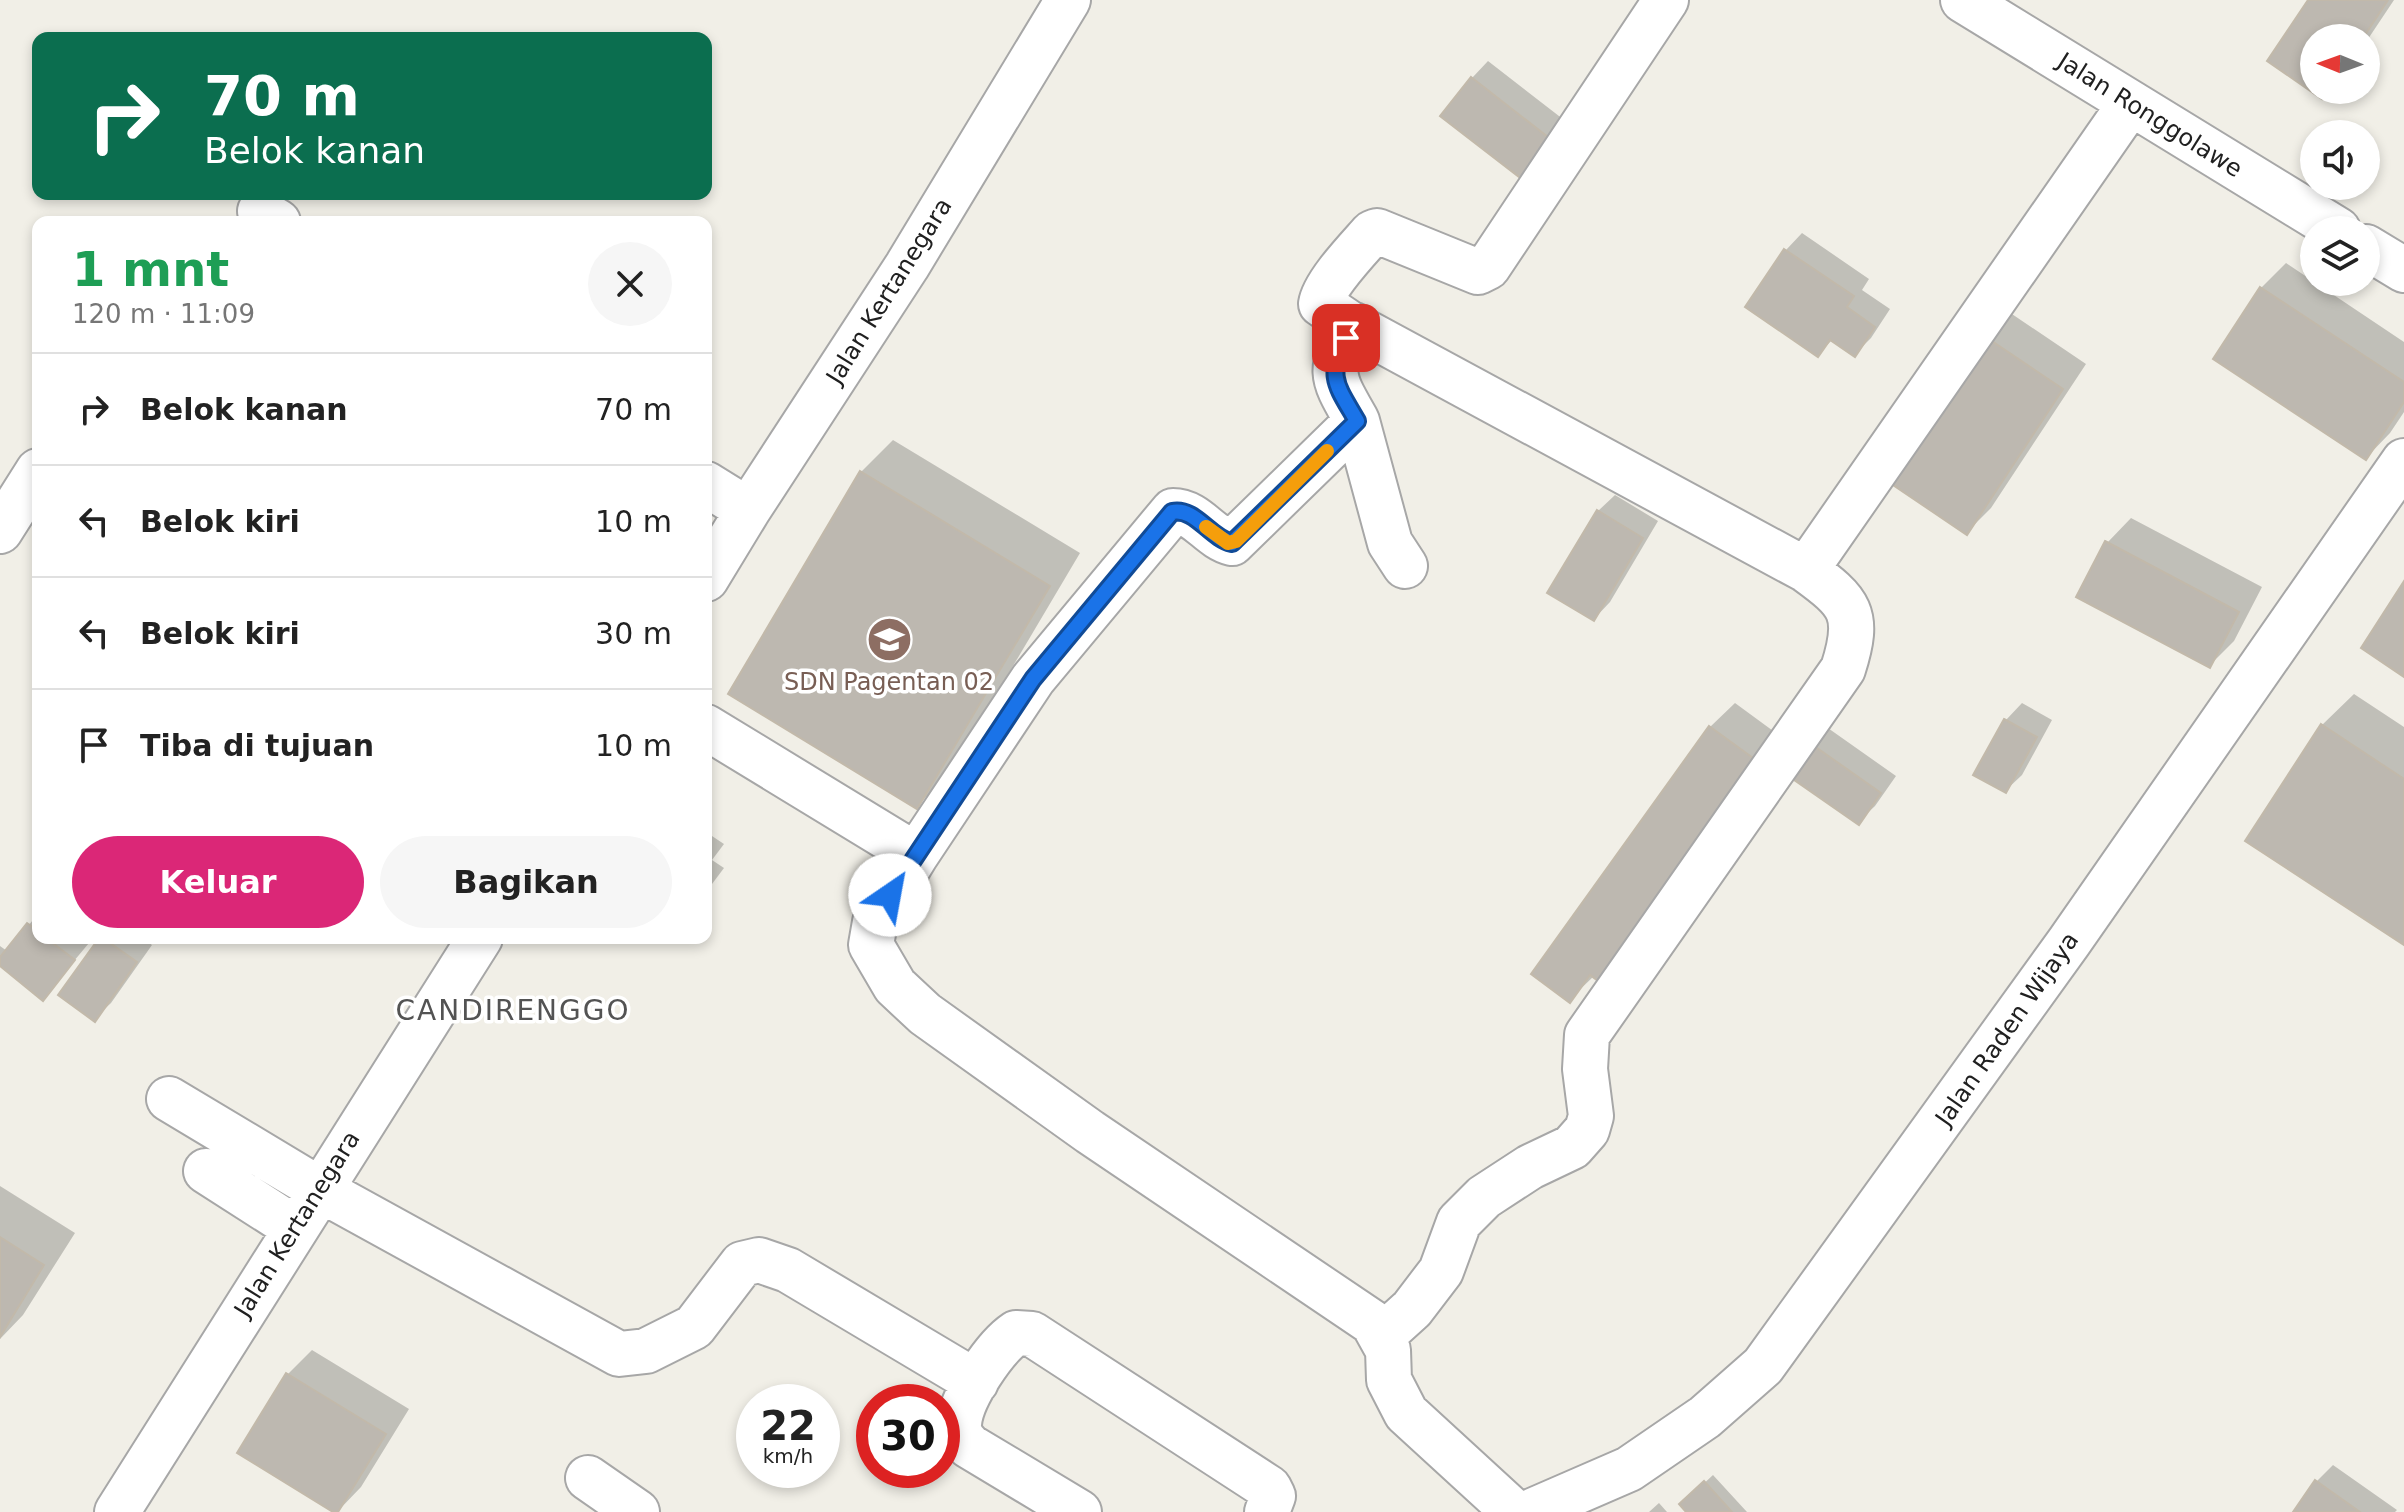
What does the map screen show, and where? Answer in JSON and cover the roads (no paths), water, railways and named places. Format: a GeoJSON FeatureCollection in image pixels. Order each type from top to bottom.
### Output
{"type":"FeatureCollection","features":[{"type":"Feature","properties":{"kind":"street","name":"Jalan Kertanegara"},"geometry":{"type":"LineString","coordinates":[[712,569],[907,266],[1068,0]]}},
{"type":"Feature","properties":{"kind":"street"},"geometry":{"type":"LineString","coordinates":[[1381,1337],[1412,1309],[1441,1271],[1459,1222],[1484,1197],[1530,1167],[1572,1147],[1587,1130],[1591,1116],[1585,1069],[1587,1035],[1843,669],[1852,641],[1850,616],[1840,595],[1806,570],[1324,307],[1322,299],[1372,233],[1381,231],[1478,272],[1488,267],[1666,0]]}},
{"type":"Feature","properties":{"kind":"street","name":"Jalan Ronggolawe"},"geometry":{"type":"LineString","coordinates":[[1963,0],[2315,216]]}},
{"type":"Feature","properties":{"kind":"street"},"geometry":{"type":"LineString","coordinates":[[1806,570],[2130,104]]}},
{"type":"Feature","properties":{"kind":"street"},"geometry":{"type":"LineString","coordinates":[[2380,255],[2404,270]]}},
{"type":"Feature","properties":{"kind":"street"},"geometry":{"type":"LineString","coordinates":[[1354,325],[1335,362],[1335,375],[1338,387],[1357,421],[1390,543],[1405,566]]}},
{"type":"Feature","properties":{"kind":"street"},"geometry":{"type":"LineString","coordinates":[[1357,421],[1232,543],[1223,540],[1185,512],[1173,511],[1033,679],[875,922],[871,945],[895,986],[925,1014],[1090,1132],[1373,1323],[1388,1350],[1389,1380],[1406,1413],[1514,1512]]}},
{"type":"Feature","properties":{"kind":"street","name":"Jalan Raden Wijaya"},"geometry":{"type":"LineString","coordinates":[[1530,1512],[1629,1469],[1705,1417],[1763,1366],[2060,955],[2404,461]]}},
{"type":"Feature","properties":{"kind":"street"},"geometry":{"type":"LineString","coordinates":[[0,531],[32,480]]}},
{"type":"Feature","properties":{"kind":"street"},"geometry":{"type":"LineString","coordinates":[[712,488],[748,510]]}},
{"type":"Feature","properties":{"kind":"street"},"geometry":{"type":"LineString","coordinates":[[712,731],[916,855]]}},
{"type":"Feature","properties":{"kind":"street","name":"Jalan Kertanegara"},"geometry":{"type":"LineString","coordinates":[[117,1512],[476,944]]}},
{"type":"Feature","properties":{"kind":"street"},"geometry":{"type":"LineString","coordinates":[[169,1099],[319,1189],[619,1354],[646,1351],[694,1327],[742,1264],[759,1260],[788,1270],[976,1382]]}},
{"type":"Feature","properties":{"kind":"street"},"geometry":{"type":"LineString","coordinates":[[206,1171],[295,1228]]}},
{"type":"Feature","properties":{"kind":"street"},"geometry":{"type":"LineString","coordinates":[[1079,1512],[969,1446],[960,1437],[958,1423],[976,1382],[1004,1341],[1016,1333],[1032,1334],[1269,1488],[1273,1496],[1267,1512]]}},
{"type":"Feature","properties":{"kind":"street"},"geometry":{"type":"LineString","coordinates":[[588,1478],[637,1512]]}},
{"type":"Feature","properties":{"kind":"place","name":"SDN Pagentan 02"},"geometry":{"type":"Point","coordinates":[889,640]}},
{"type":"Feature","properties":{"kind":"district","name":"CANDIRENGGO"},"geometry":{"type":"Point","coordinates":[513,1010]}}]}
